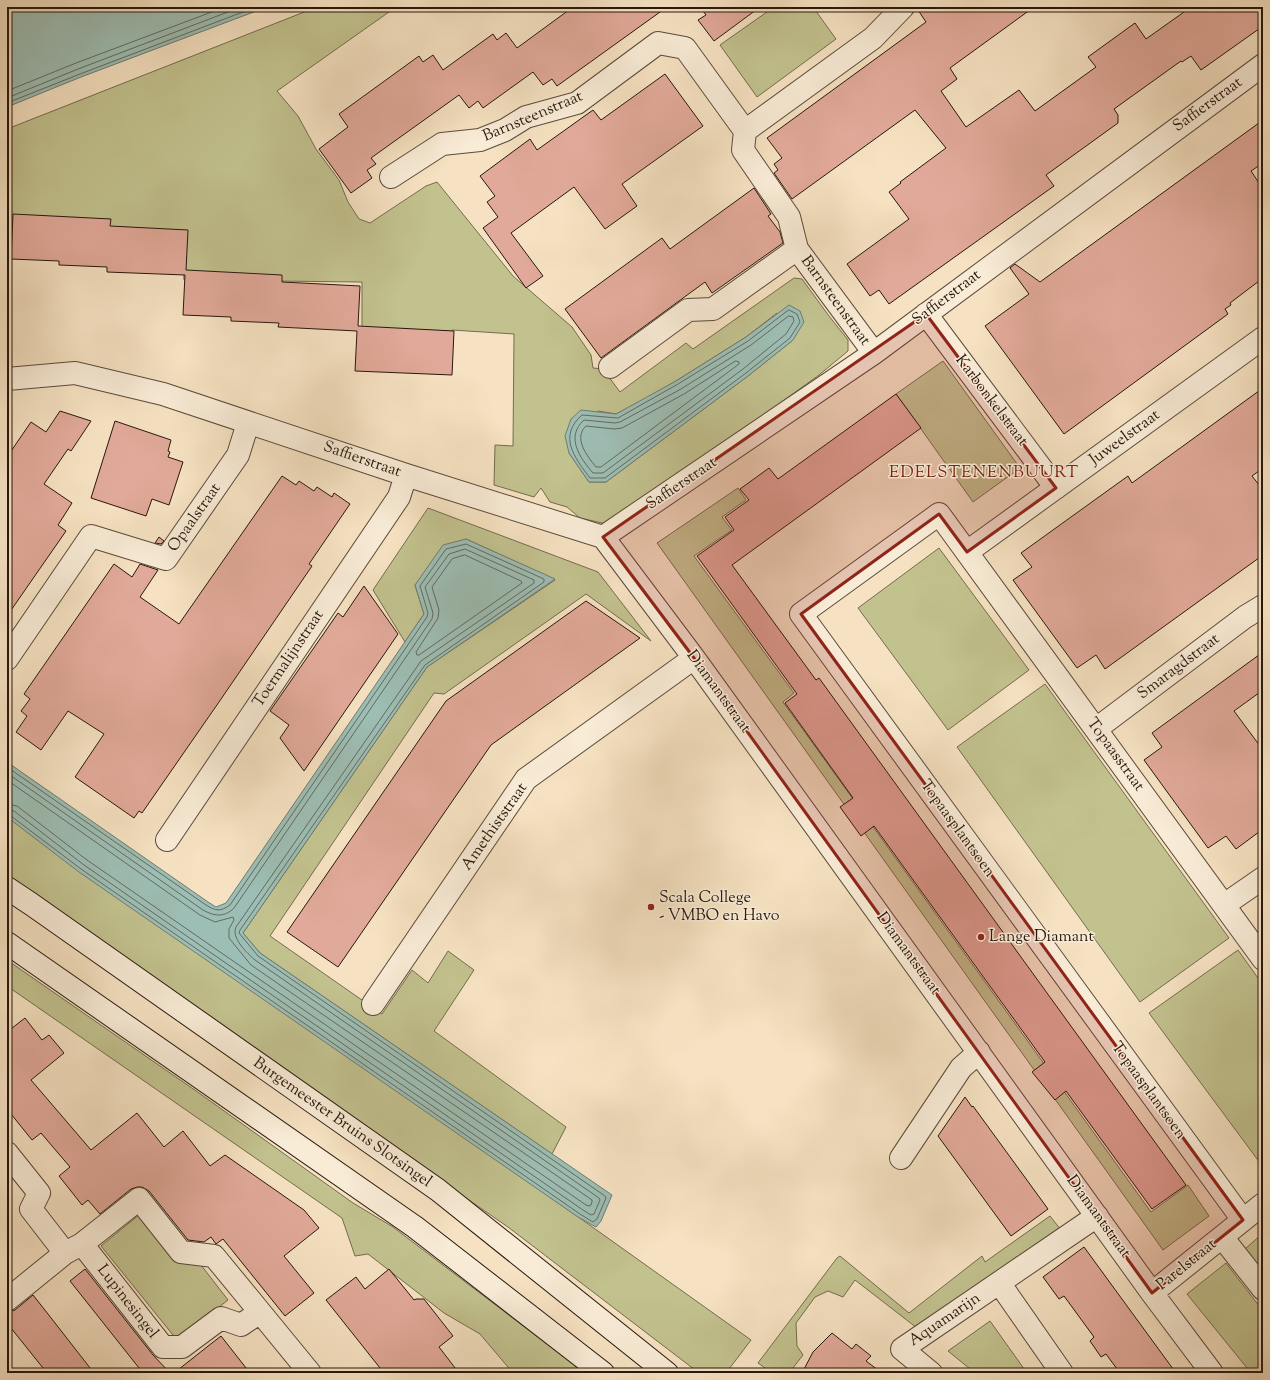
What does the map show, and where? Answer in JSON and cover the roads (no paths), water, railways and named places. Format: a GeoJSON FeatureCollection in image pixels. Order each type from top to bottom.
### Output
{"type":"FeatureCollection","features":[{"type":"Feature","properties":{"kind":"street"},"geometry":{"type":"LineString","coordinates":[[745,131],[873,38],[903,7]]}},
{"type":"Feature","properties":{"kind":"street","name":"Barnsteenstraat"},"geometry":{"type":"LineString","coordinates":[[391,177],[442,144],[480,140],[505,130],[526,117],[577,102],[658,43],[686,48],[745,131],[743,150],[789,217],[797,249],[874,353]]}},
{"type":"Feature","properties":{"kind":"street","name":"Saffierstraat"},"geometry":{"type":"LineString","coordinates":[[7,380],[74,373],[163,394],[406,476],[603,537],[874,353],[1263,65]]}},
{"type":"Feature","properties":{"kind":"street","name":"Barnsteenstraat"},"geometry":{"type":"LineString","coordinates":[[610,367],[688,310],[713,310],[797,249]]}},
{"type":"Feature","properties":{"kind":"street","name":"Karbonkelstraat"},"geometry":{"type":"LineString","coordinates":[[926,314],[1056,488]]}},
{"type":"Feature","properties":{"kind":"street","name":"Juweelstraat"},"geometry":{"type":"LineString","coordinates":[[967,552],[1263,338]]}},
{"type":"Feature","properties":{"kind":"street","name":"Opaalstraat"},"geometry":{"type":"LineString","coordinates":[[7,659],[91,536],[166,559],[238,455],[248,423]]}},
{"type":"Feature","properties":{"kind":"street","name":"Toermalijnstraat"},"geometry":{"type":"LineString","coordinates":[[167,840],[399,497],[406,476]]}},
{"type":"Feature","properties":{"kind":"street","name":"Topaasplantsoen"},"geometry":{"type":"LineString","coordinates":[[967,552],[939,514],[801,614],[1243,1220]]}},
{"type":"Feature","properties":{"kind":"street","name":"Diamantstraat"},"geometry":{"type":"LineString","coordinates":[[603,537],[694,658],[1152,1294],[1212,1373]]}},
{"type":"Feature","properties":{"kind":"street","name":"Topaasstraat"},"geometry":{"type":"LineString","coordinates":[[967,552],[1263,959]]}},
{"type":"Feature","properties":{"kind":"street","name":"Smaragdstraat"},"geometry":{"type":"LineString","coordinates":[[1096,729],[1245,617],[1263,606]]}},
{"type":"Feature","properties":{"kind":"street","name":"Amethiststraat"},"geometry":{"type":"LineString","coordinates":[[373,1004],[526,779],[694,658]]}},
{"type":"Feature","properties":{"kind":"street"},"geometry":{"type":"LineString","coordinates":[[1224,905],[1263,878]]}},
{"type":"Feature","properties":{"kind":"street","name":"Burgemeester Bruins Slotsingel"},"geometry":{"type":"LineString","coordinates":[[7,888],[438,1190],[667,1373]]}},
{"type":"Feature","properties":{"kind":"street"},"geometry":{"type":"LineString","coordinates":[[7,942],[415,1227],[603,1373]]}},
{"type":"Feature","properties":{"kind":"street"},"geometry":{"type":"LineString","coordinates":[[901,1158],[961,1068],[978,1052]]}},
{"type":"Feature","properties":{"kind":"street","name":"Lupinesingel"},"geometry":{"type":"LineString","coordinates":[[7,1153],[39,1192],[31,1209],[74,1249],[163,1347],[182,1347],[221,1318],[241,1325],[260,1312]]}},
{"type":"Feature","properties":{"kind":"street"},"geometry":{"type":"LineString","coordinates":[[7,1300],[138,1199],[182,1252],[214,1256],[310,1373]]}},
{"type":"Feature","properties":{"kind":"street","name":"Parelstraat"},"geometry":{"type":"LineString","coordinates":[[1152,1294],[1263,1204]]}},
{"type":"Feature","properties":{"kind":"street","name":"Aquamarijn"},"geometry":{"type":"LineString","coordinates":[[931,1373],[902,1349],[1000,1284],[1097,1216]]}},
{"type":"Feature","properties":{"kind":"street","name":"Parelstraat"},"geometry":{"type":"LineString","coordinates":[[1222,1237],[1263,1289]]}},
{"type":"Feature","properties":{"kind":"street"},"geometry":{"type":"LineString","coordinates":[[1000,1284],[1062,1373]]}},
{"type":"Feature","properties":{"kind":"water"},"geometry":{"type":"Polygon","coordinates":[[[7,7],[267,7],[81,77],[7,107],[7,7]]]}},
{"type":"Feature","properties":{"kind":"water"},"geometry":{"type":"Polygon","coordinates":[[[789,305],[800,311],[804,322],[793,340],[748,376],[606,482],[589,482],[569,453],[565,436],[571,419],[581,410],[616,414],[676,381],[746,337],[789,305]]]}},
{"type":"Feature","properties":{"kind":"water"},"geometry":{"type":"Polygon","coordinates":[[[466,539],[555,579],[427,667],[243,933],[260,953],[612,1195],[601,1221],[596,1227],[578,1217],[79,872],[7,817],[7,762],[208,902],[216,907],[226,903],[424,614],[415,585],[443,545],[466,539]]]}},
{"type":"Feature","properties":{"kind":"place","name":"Scala College - VMBO en Havo"},"geometry":{"type":"Point","coordinates":[651,907]}},
{"type":"Feature","properties":{"kind":"place","name":"Lange Diamant"},"geometry":{"type":"Point","coordinates":[981,937]}},
{"type":"Feature","properties":{"kind":"district","name":"EDELSTENENBUURT"},"geometry":{"type":"Point","coordinates":[984,473]}}]}
